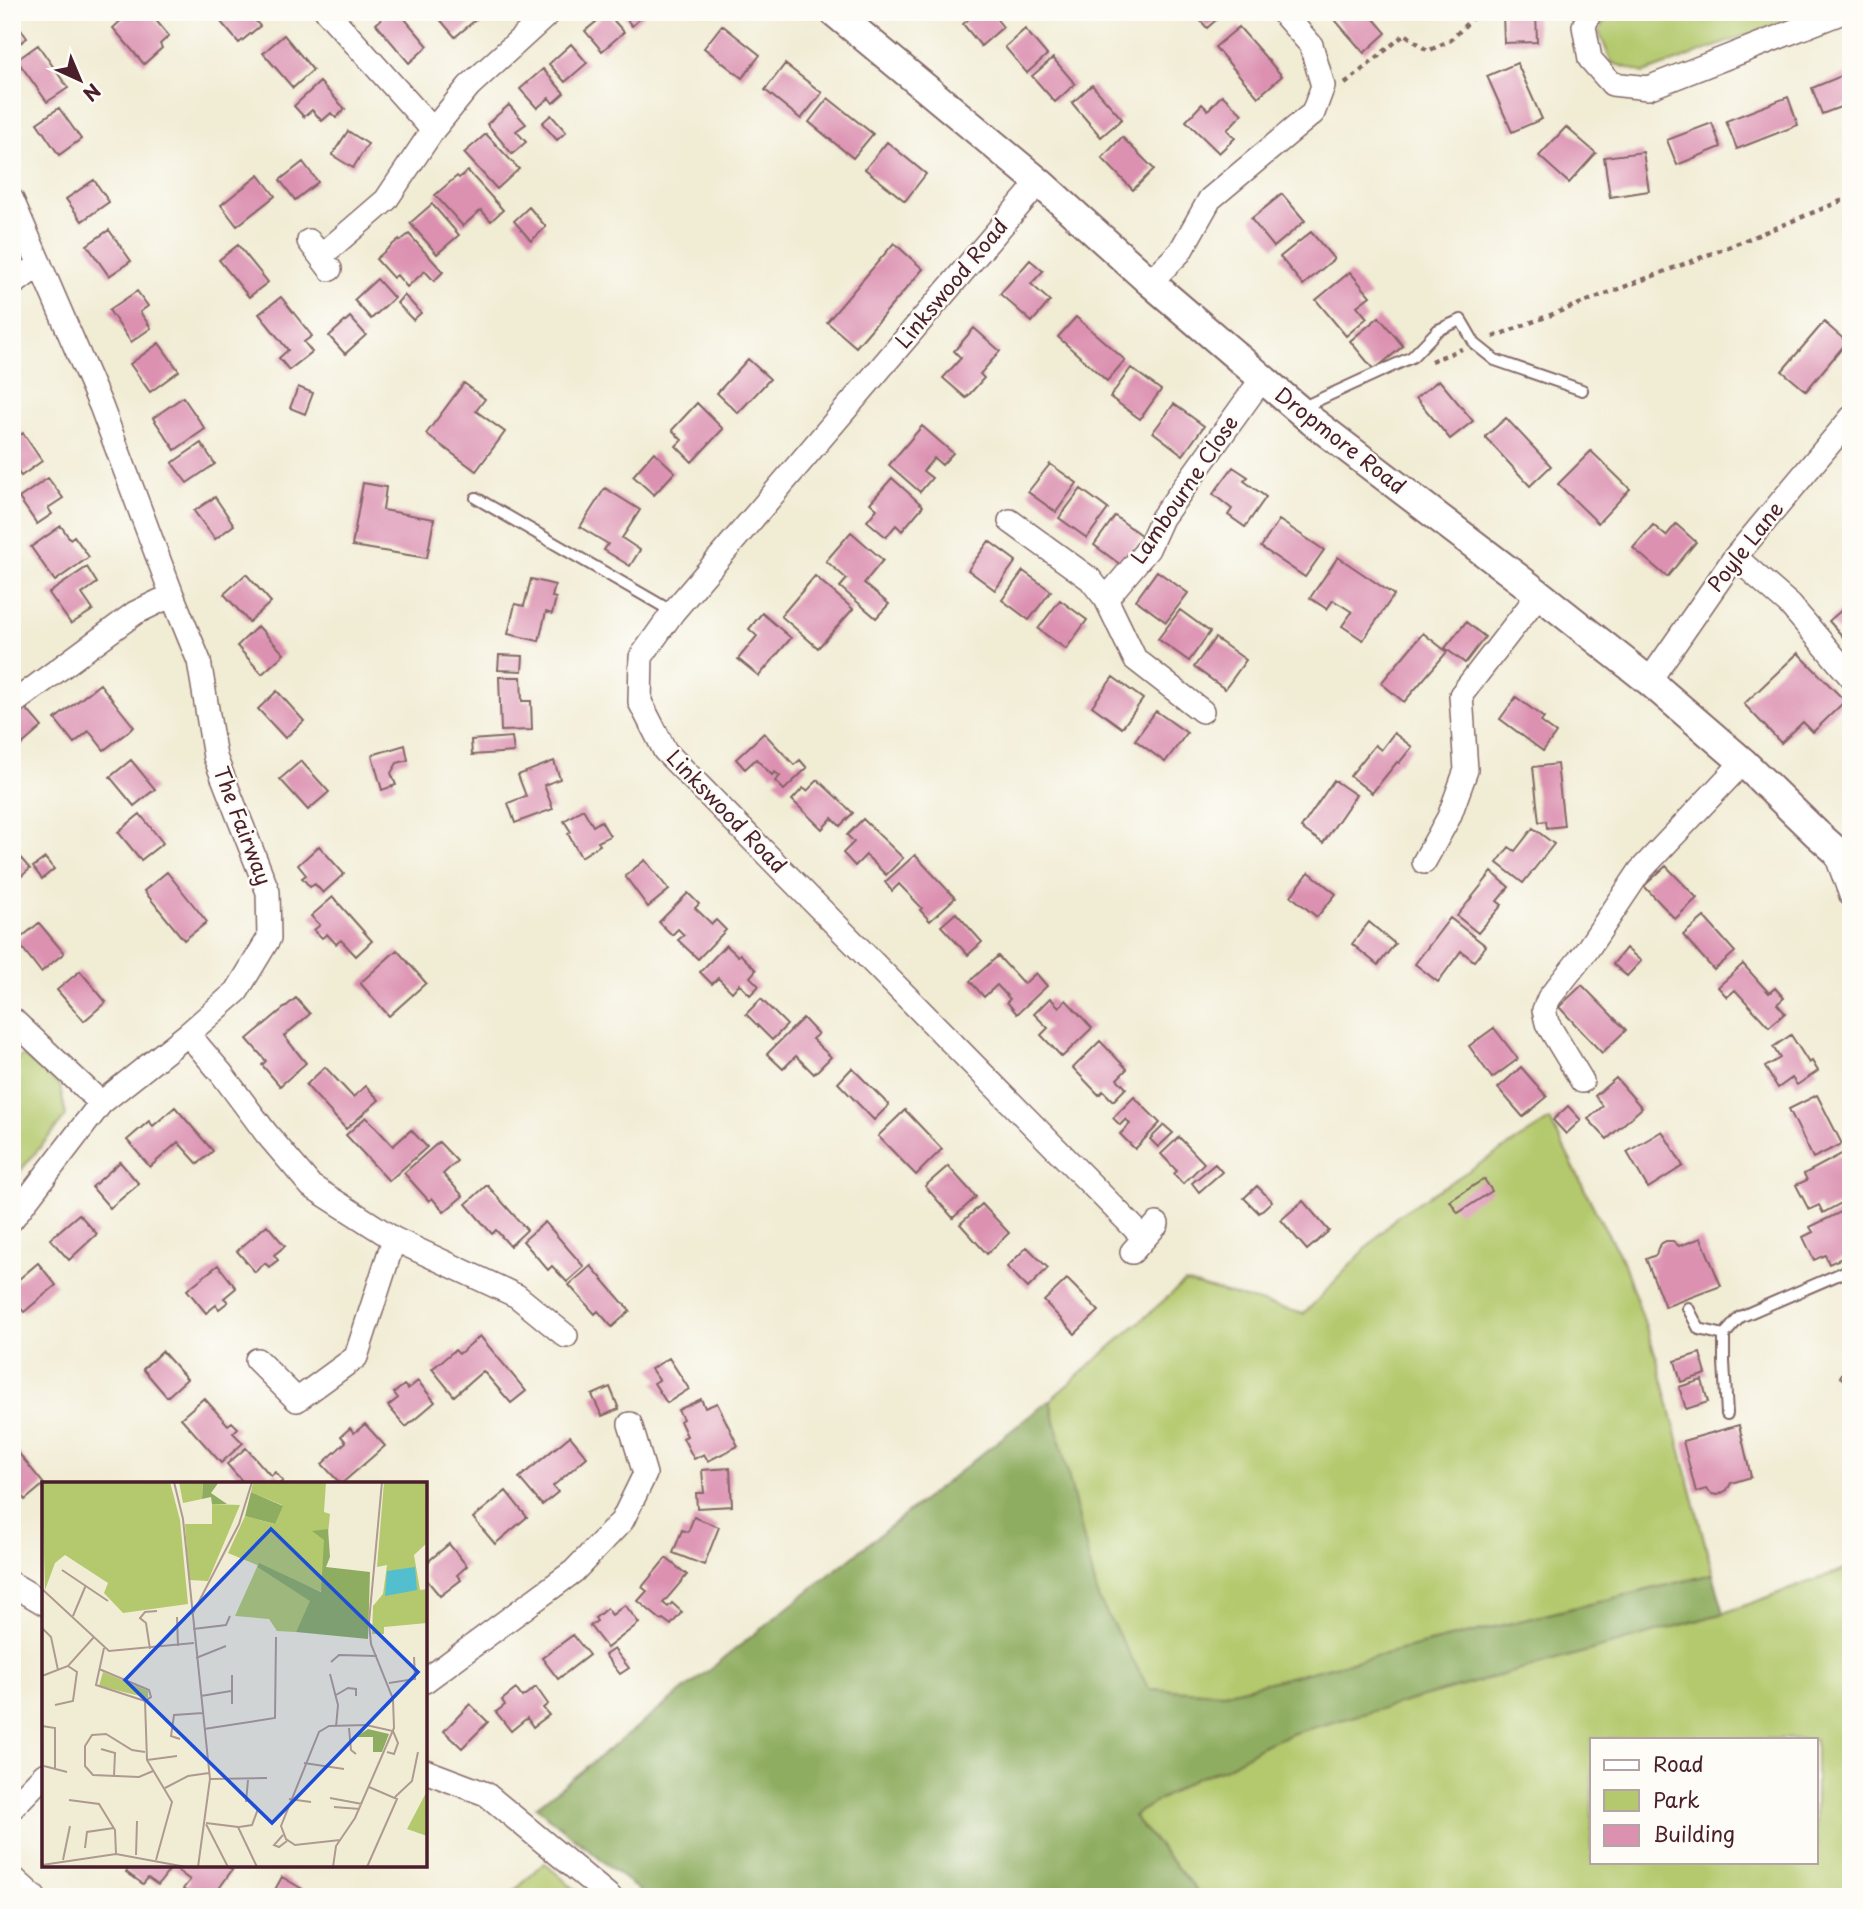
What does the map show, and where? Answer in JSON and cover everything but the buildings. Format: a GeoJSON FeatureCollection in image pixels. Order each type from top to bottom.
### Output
{"type":"FeatureCollection","features":[{"type":"Feature","properties":{"kind":"street"},"geometry":{"type":"LineString","coordinates":[[327,12],[433,130]]}},
{"type":"Feature","properties":{"kind":"street"},"geometry":{"type":"LineString","coordinates":[[320,255],[386,200],[433,130],[469,86],[550,12]]}},
{"type":"Feature","properties":{"kind":"street"},"geometry":{"type":"LineString","coordinates":[[1150,282],[1180,252],[1210,198],[1313,113],[1323,86],[1311,45],[1282,12]]}},
{"type":"Feature","properties":{"kind":"street"},"geometry":{"type":"LineString","coordinates":[[1590,12],[1584,26],[1590,59],[1612,84],[1648,88],[1843,12]]}},
{"type":"Feature","properties":{"kind":"street","name":"Dropmore Road"},"geometry":{"type":"LineString","coordinates":[[853,18],[1298,410],[1649,681],[1743,762],[1842,857]]}},
{"type":"Feature","properties":{"kind":"street","name":"Linkswood Road"},"geometry":{"type":"LineString","coordinates":[[1039,182],[673,612],[641,657],[640,702],[665,751],[1144,1238]]}},
{"type":"Feature","properties":{"kind":"street","name":"The Fairway"},"geometry":{"type":"LineString","coordinates":[[12,200],[101,406],[172,595],[200,661],[215,757],[268,892],[269,938],[237,991],[101,1104],[12,1219]]}},
{"type":"Feature","properties":{"kind":"street"},"geometry":{"type":"LineString","coordinates":[[12,285],[40,264]]}},
{"type":"Feature","properties":{"kind":"street","name":"Lambourne Close"},"geometry":{"type":"LineString","coordinates":[[1106,599],[1148,549],[1161,518],[1262,379]]}},
{"type":"Feature","properties":{"kind":"street","name":"Poyle Lane"},"geometry":{"type":"LineString","coordinates":[[1649,681],[1735,557],[1851,418]]}},
{"type":"Feature","properties":{"kind":"street"},"geometry":{"type":"LineString","coordinates":[[1010,521],[1090,579],[1106,599],[1135,659],[1202,711]]}},
{"type":"Feature","properties":{"kind":"street"},"geometry":{"type":"LineString","coordinates":[[1735,557],[1790,605],[1851,677]]}},
{"type":"Feature","properties":{"kind":"street"},"geometry":{"type":"LineString","coordinates":[[1424,862],[1449,817],[1466,770],[1461,695],[1539,594]]}},
{"type":"Feature","properties":{"kind":"street"},"geometry":{"type":"LineString","coordinates":[[12,704],[135,613],[172,595]]}},
{"type":"Feature","properties":{"kind":"street"},"geometry":{"type":"LineString","coordinates":[[1582,1082],[1547,1023],[1544,1010],[1549,998],[1587,950],[1640,871],[1743,762]]}},
{"type":"Feature","properties":{"kind":"street"},"geometry":{"type":"LineString","coordinates":[[1842,857],[1851,895]]}},
{"type":"Feature","properties":{"kind":"street"},"geometry":{"type":"LineString","coordinates":[[12,1019],[101,1104]]}},
{"type":"Feature","properties":{"kind":"street"},"geometry":{"type":"LineString","coordinates":[[188,1034],[311,1186],[394,1239],[517,1296],[566,1336]]}},
{"type":"Feature","properties":{"kind":"street"},"geometry":{"type":"LineString","coordinates":[[257,1360],[297,1400],[356,1357],[394,1239]]}},
{"type":"Feature","properties":{"kind":"street"},"geometry":{"type":"LineString","coordinates":[[427,1680],[574,1571],[622,1521],[645,1474],[630,1424]]}},
{"type":"Feature","properties":{"kind":"street"},"geometry":{"type":"LineString","coordinates":[[12,1584],[42,1602]]}},
{"type":"Feature","properties":{"kind":"street"},"geometry":{"type":"LineString","coordinates":[[427,1772],[486,1794],[610,1897]]}},
{"type":"Feature","properties":{"kind":"street"},"geometry":{"type":"LineString","coordinates":[[12,1808],[42,1777]]}},
{"type":"Feature","properties":{"kind":"street"},"geometry":{"type":"LineString","coordinates":[[12,1877],[34,1897]]}},
{"type":"Feature","properties":{"kind":"lane"},"geometry":{"type":"LineString","coordinates":[[1298,410],[1412,357],[1438,330],[1461,320],[1475,344],[1495,360],[1582,390]]}},
{"type":"Feature","properties":{"kind":"lane"},"geometry":{"type":"LineString","coordinates":[[476,498],[673,612]]}},
{"type":"Feature","properties":{"kind":"lane"},"geometry":{"type":"LineString","coordinates":[[1727,1414],[1724,1335],[1740,1317],[1851,1269]]}},
{"type":"Feature","properties":{"kind":"lane"},"geometry":{"type":"LineString","coordinates":[[1688,1308],[1699,1329],[1724,1335]]}},
{"type":"Feature","properties":{"kind":"path"},"geometry":{"type":"LineString","coordinates":[[1323,86],[1338,90],[1405,34],[1428,51],[1451,40],[1478,12]]}},
{"type":"Feature","properties":{"kind":"path"},"geometry":{"type":"LineString","coordinates":[[1425,364],[1851,197]]}},
{"type":"Feature","properties":{"kind":"green space"},"geometry":{"type":"Polygon","coordinates":[[[1608,12],[1809,12],[1644,73],[1612,63],[1599,32],[1608,12]]]}},
{"type":"Feature","properties":{"kind":"green space"},"geometry":{"type":"Polygon","coordinates":[[[23,1055],[60,1086],[66,1116],[12,1181],[12,1064],[23,1055]]]}},
{"type":"Feature","properties":{"kind":"green space"},"geometry":{"type":"Polygon","coordinates":[[[1550,1120],[1623,1261],[1657,1359],[1713,1574],[1224,1693],[1148,1689],[1098,1598],[1050,1400],[1185,1282],[1304,1314],[1398,1215],[1550,1120]]]}},
{"type":"Feature","properties":{"kind":"green space"},"geometry":{"type":"Polygon","coordinates":[[[1050,1400],[1098,1598],[1149,1689],[1224,1693],[1713,1574],[1724,1613],[1294,1733],[1264,1745],[1224,1769],[1195,1778],[1133,1816],[1202,1897],[647,1897],[536,1807],[1050,1400]]]}},
{"type":"Feature","properties":{"kind":"green space"},"geometry":{"type":"Polygon","coordinates":[[[1851,1567],[1851,1897],[1202,1897],[1133,1816],[1195,1778],[1224,1769],[1264,1745],[1294,1733],[1724,1613],[1851,1567]]]}},
{"type":"Feature","properties":{"kind":"green space"},"geometry":{"type":"Polygon","coordinates":[[[544,1863],[584,1897],[508,1897],[544,1863]]]}}]}
